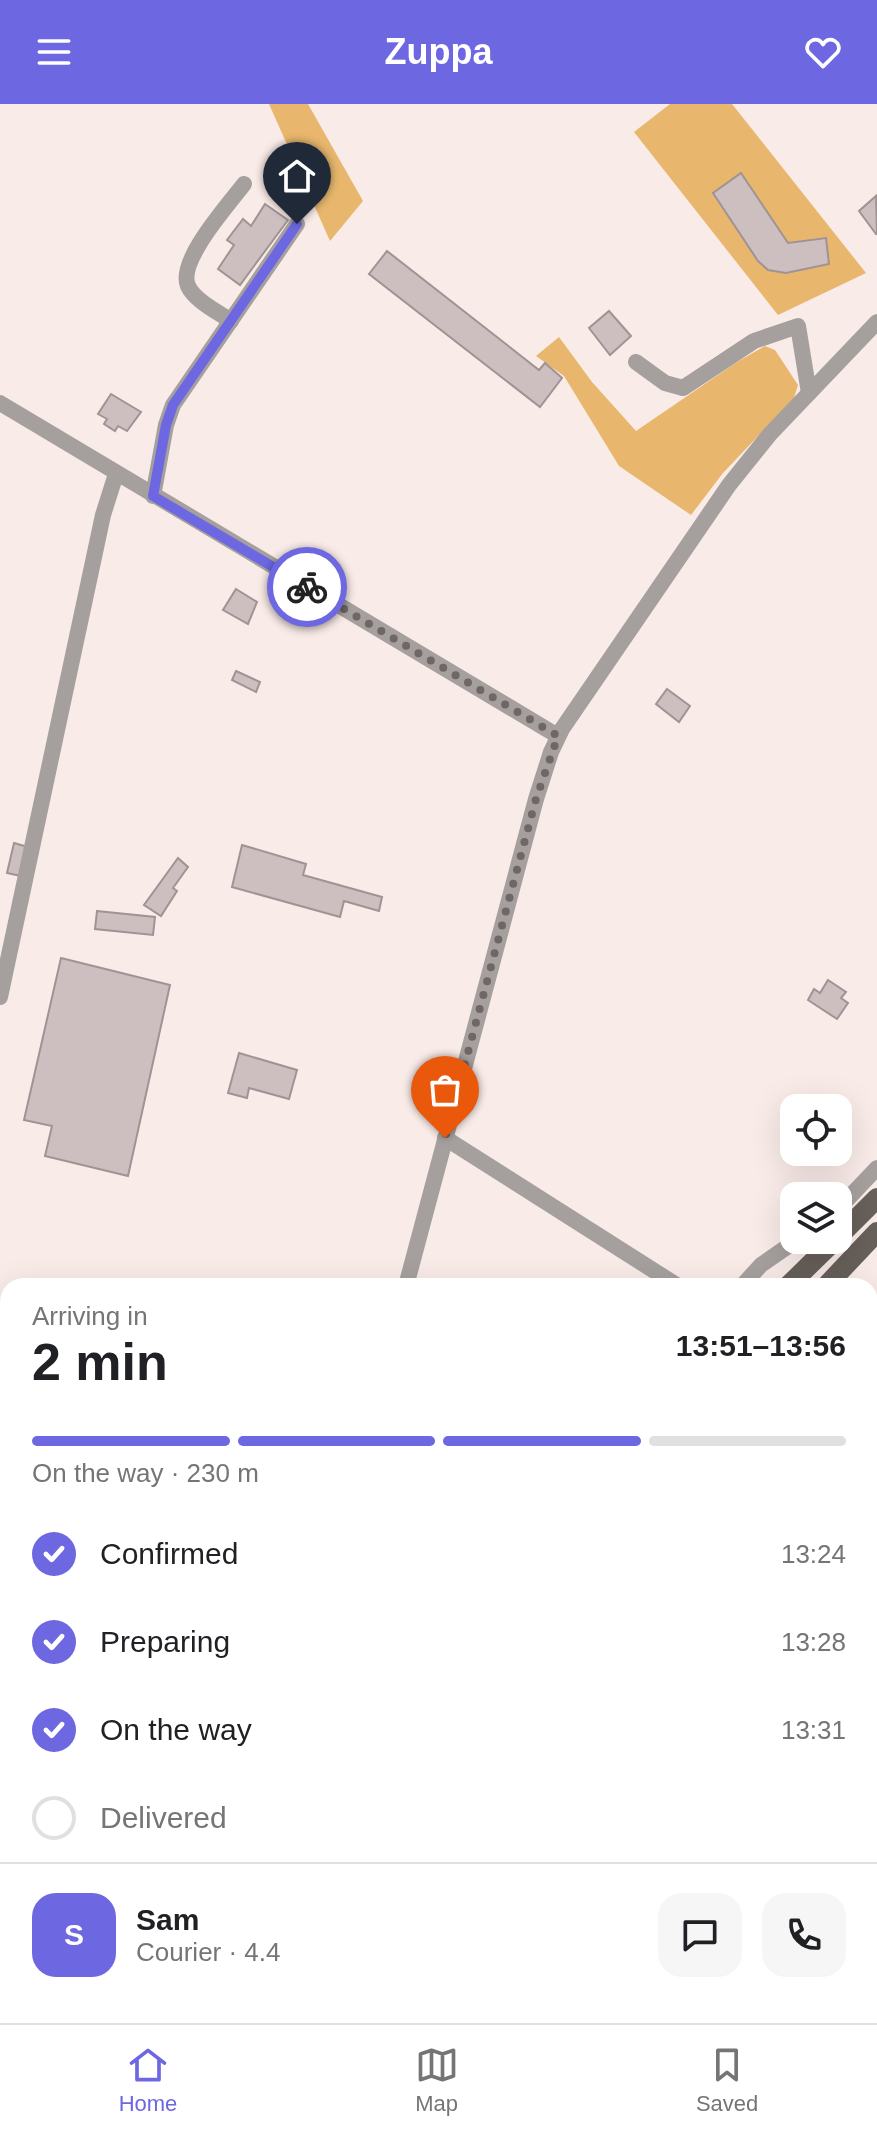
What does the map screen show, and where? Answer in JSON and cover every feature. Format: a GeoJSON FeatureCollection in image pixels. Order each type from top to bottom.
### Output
{"type":"FeatureCollection","features":[{"type":"Feature","properties":{"kind":"main road"},"geometry":{"type":"LineString","coordinates":[[852,1224],[877,1198]]}},
{"type":"Feature","properties":{"kind":"main road"},"geometry":{"type":"LineString","coordinates":[[834,1278],[877,1232]]}},
{"type":"Feature","properties":{"kind":"main road"},"geometry":{"type":"LineString","coordinates":[[796,1278],[821,1254]]}},
{"type":"Feature","properties":{"kind":"street"},"geometry":{"type":"LineString","coordinates":[[231,321],[189,289],[186,279],[190,260],[244,184]]}},
{"type":"Feature","properties":{"kind":"street"},"geometry":{"type":"LineString","coordinates":[[153,496],[168,416],[181,392],[297,224]]}},
{"type":"Feature","properties":{"kind":"street"},"geometry":{"type":"LineString","coordinates":[[408,1278],[536,799],[558,736],[729,485],[770,434],[877,322]]}},
{"type":"Feature","properties":{"kind":"street"},"geometry":{"type":"LineString","coordinates":[[636,362],[665,383],[683,388],[754,341],[798,326],[809,393]]}},
{"type":"Feature","properties":{"kind":"street"},"geometry":{"type":"LineString","coordinates":[[0,403],[558,736]]}},
{"type":"Feature","properties":{"kind":"street"},"geometry":{"type":"LineString","coordinates":[[0,997],[103,515],[116,474]]}},
{"type":"Feature","properties":{"kind":"street"},"geometry":{"type":"LineString","coordinates":[[445,1138],[665,1278]]}},
{"type":"Feature","properties":{"kind":"street"},"geometry":{"type":"LineString","coordinates":[[852,1194],[877,1168]]}},
{"type":"Feature","properties":{"kind":"street"},"geometry":{"type":"LineString","coordinates":[[749,1278],[780,1252]]}},
{"type":"Feature","properties":{"kind":"shaded area"},"geometry":{"type":"Polygon","coordinates":[[[269,104],[308,104],[363,201],[330,241],[269,104]]]}},
{"type":"Feature","properties":{"kind":"shaded area"},"geometry":{"type":"Polygon","coordinates":[[[670,104],[732,104],[866,273],[778,315],[634,132],[670,104]]]}},
{"type":"Feature","properties":{"kind":"shaded area"},"geometry":{"type":"Polygon","coordinates":[[[559,337],[592,382],[636,431],[765,346],[775,350],[798,385],[794,398],[723,473],[691,515],[619,466],[564,376],[536,356],[559,337]]]}},
{"type":"Feature","properties":{"kind":"building"},"geometry":{"type":"Polygon","coordinates":[[[741,173],[788,243],[826,238],[829,264],[786,273],[768,270],[758,261],[713,193],[741,173]]]}},
{"type":"Feature","properties":{"kind":"building"},"geometry":{"type":"Polygon","coordinates":[[[876,196],[877,233],[876,234],[859,211],[876,196]]]}},
{"type":"Feature","properties":{"kind":"building"},"geometry":{"type":"Polygon","coordinates":[[[265,204],[288,220],[240,285],[218,269],[234,245],[227,240],[243,219],[251,226],[265,204]]]}},
{"type":"Feature","properties":{"kind":"building"},"geometry":{"type":"Polygon","coordinates":[[[387,251],[539,370],[545,363],[562,378],[540,407],[369,274],[387,251]]]}},
{"type":"Feature","properties":{"kind":"building"},"geometry":{"type":"Polygon","coordinates":[[[609,311],[631,336],[610,355],[589,328],[609,311]]]}},
{"type":"Feature","properties":{"kind":"building"},"geometry":{"type":"Polygon","coordinates":[[[111,394],[141,412],[127,431],[118,426],[115,431],[104,424],[107,419],[98,414],[111,394]]]}},
{"type":"Feature","properties":{"kind":"building"},"geometry":{"type":"Polygon","coordinates":[[[236,589],[257,602],[248,624],[223,610],[236,589]]]}},
{"type":"Feature","properties":{"kind":"building"},"geometry":{"type":"Polygon","coordinates":[[[236,671],[260,682],[256,692],[232,680],[236,671]]]}},
{"type":"Feature","properties":{"kind":"building"},"geometry":{"type":"Polygon","coordinates":[[[667,689],[690,706],[679,722],[656,704],[667,689]]]}},
{"type":"Feature","properties":{"kind":"building"},"geometry":{"type":"Polygon","coordinates":[[[14,843],[28,847],[21,876],[7,873],[14,843]]]}},
{"type":"Feature","properties":{"kind":"building"},"geometry":{"type":"Polygon","coordinates":[[[242,845],[306,864],[303,875],[382,897],[379,911],[344,901],[340,917],[232,887],[242,845]]]}},
{"type":"Feature","properties":{"kind":"building"},"geometry":{"type":"Polygon","coordinates":[[[178,858],[188,867],[173,888],[177,891],[161,916],[144,905],[178,858]]]}},
{"type":"Feature","properties":{"kind":"building"},"geometry":{"type":"Polygon","coordinates":[[[97,911],[155,917],[153,935],[95,929],[97,911]]]}},
{"type":"Feature","properties":{"kind":"building"},"geometry":{"type":"Polygon","coordinates":[[[61,958],[170,985],[128,1176],[45,1156],[52,1126],[24,1120],[61,958]]]}},
{"type":"Feature","properties":{"kind":"building"},"geometry":{"type":"Polygon","coordinates":[[[828,980],[846,992],[841,998],[848,1003],[837,1019],[808,1000],[814,989],[820,993],[828,980]]]}},
{"type":"Feature","properties":{"kind":"building"},"geometry":{"type":"Polygon","coordinates":[[[239,1053],[297,1070],[289,1099],[249,1088],[247,1098],[228,1093],[239,1053]]]}},
{"type":"Feature","properties":{"kind":"way so far"},"geometry":{"type":"LineString","coordinates":[[307,587],[558,736],[536,799],[445,1138]]}},
{"type":"Feature","properties":{"kind":"route"},"geometry":{"type":"LineString","coordinates":[[297,224],[173,405],[166,425],[153,496],[307,587]]}}]}
